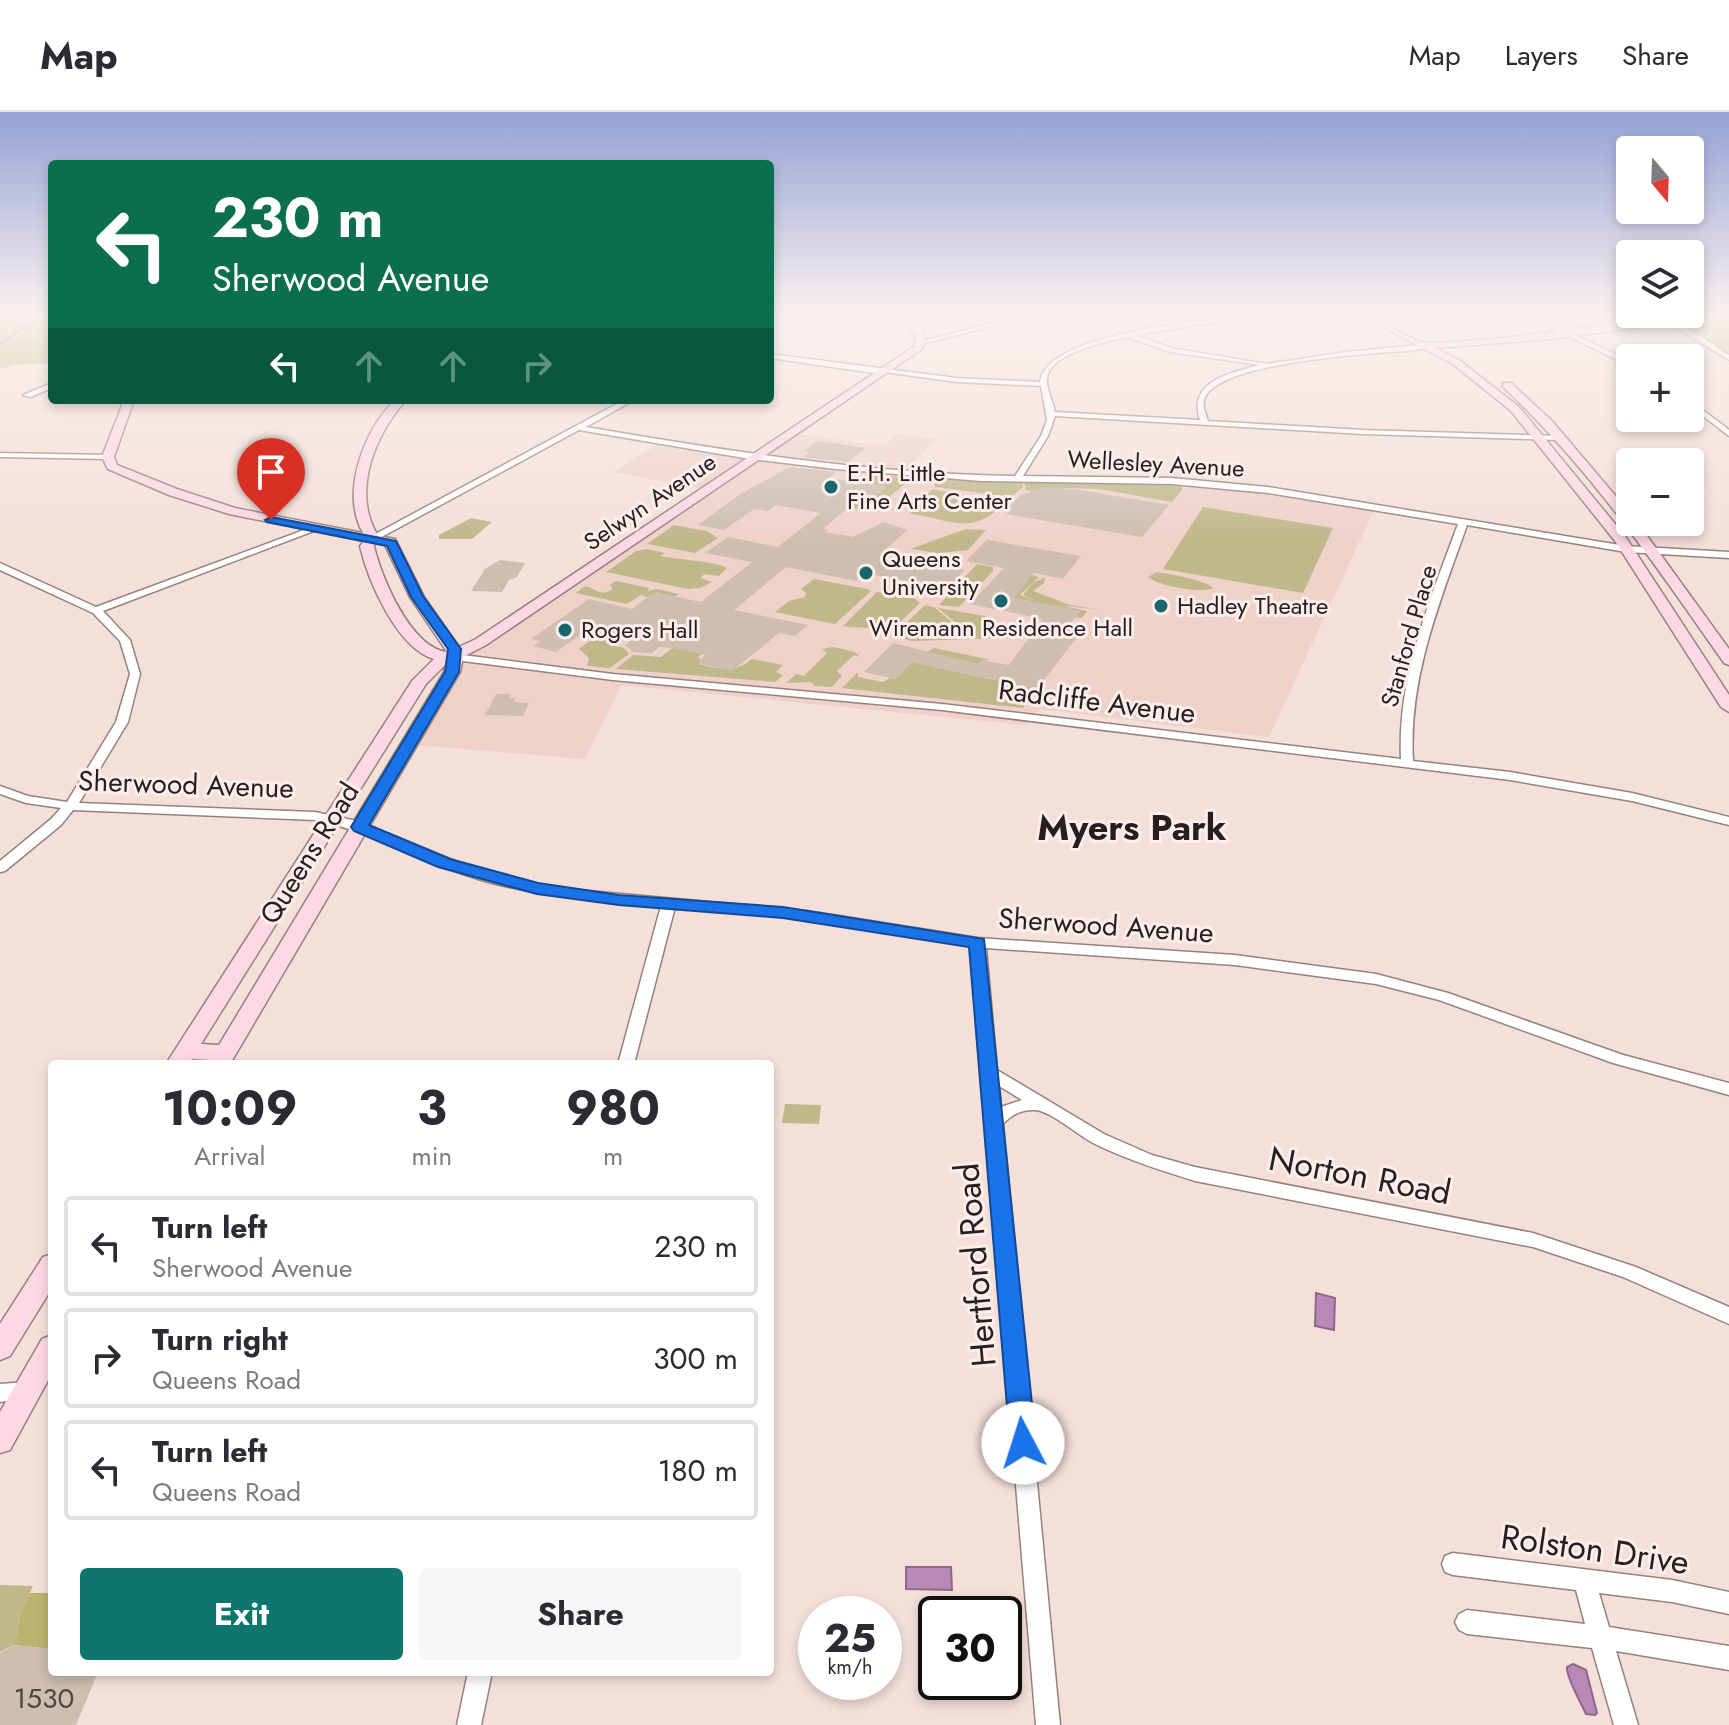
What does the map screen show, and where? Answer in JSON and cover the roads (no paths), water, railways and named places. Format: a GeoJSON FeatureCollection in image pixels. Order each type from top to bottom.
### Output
{"type":"FeatureCollection","features":[{"type":"Feature","properties":{"kind":"street"},"geometry":{"type":"LineString","coordinates":[[27,395],[39,390]]}},
{"type":"Feature","properties":{"kind":"street","name":"Selwyn Avenue"},"geometry":{"type":"LineString","coordinates":[[455,657],[854,390]]}},
{"type":"Feature","properties":{"kind":"street"},"geometry":{"type":"LineString","coordinates":[[1018,478],[1043,440],[1051,414],[1045,390]]}},
{"type":"Feature","properties":{"kind":"street"},"geometry":{"type":"LineString","coordinates":[[1205,423],[1200,402],[1207,390]]}},
{"type":"Feature","properties":{"kind":"street"},"geometry":{"type":"LineString","coordinates":[[1494,390],[1540,438],[1626,549],[1729,707]]}},
{"type":"Feature","properties":{"kind":"street"},"geometry":{"type":"LineString","coordinates":[[1512,390],[1561,438],[1616,505]]}},
{"type":"Feature","properties":{"kind":"street"},"geometry":{"type":"LineString","coordinates":[[128,404],[108,457],[108,463],[117,470],[173,492],[240,512],[373,538],[393,545],[417,597],[451,644],[455,657],[434,654],[416,641]]}},
{"type":"Feature","properties":{"kind":"street"},"geometry":{"type":"LineString","coordinates":[[373,538],[366,530],[364,519],[366,459],[378,425],[397,404]]}},
{"type":"Feature","properties":{"kind":"street"},"geometry":{"type":"LineString","coordinates":[[420,681],[424,663],[416,641],[398,615],[372,564],[367,546],[373,538],[623,404]]}},
{"type":"Feature","properties":{"kind":"street"},"geometry":{"type":"LineString","coordinates":[[1704,413],[1729,434]]}},
{"type":"Feature","properties":{"kind":"street"},"geometry":{"type":"LineString","coordinates":[[1051,414],[1561,438]]}},
{"type":"Feature","properties":{"kind":"street","name":"Wellesley Avenue"},"geometry":{"type":"LineString","coordinates":[[579,428],[755,457],[944,476],[1144,480],[1244,487],[1626,549],[1729,555]]}},
{"type":"Feature","properties":{"kind":"street"},"geometry":{"type":"LineString","coordinates":[[0,455],[108,457]]}},
{"type":"Feature","properties":{"kind":"street","name":"Stanford Place"},"geometry":{"type":"LineString","coordinates":[[1407,763],[1405,727],[1411,683],[1464,521]]}},
{"type":"Feature","properties":{"kind":"street"},"geometry":{"type":"LineString","coordinates":[[96,610],[315,529]]}},
{"type":"Feature","properties":{"kind":"street"},"geometry":{"type":"LineString","coordinates":[[1641,536],[1729,660]]}},
{"type":"Feature","properties":{"kind":"street"},"geometry":{"type":"LineString","coordinates":[[0,566],[96,610],[125,640],[135,667],[134,683],[118,731],[71,806],[0,868]]}},
{"type":"Feature","properties":{"kind":"street","name":"Queens Road"},"geometry":{"type":"LineString","coordinates":[[181,1058],[420,681],[435,665],[455,657]]}},
{"type":"Feature","properties":{"kind":"street","name":"Queens Road"},"geometry":{"type":"LineString","coordinates":[[223,1059],[452,672],[455,657]]}},
{"type":"Feature","properties":{"kind":"street","name":"Radcliffe Avenue"},"geometry":{"type":"LineString","coordinates":[[455,657],[576,673],[942,707],[1407,763],[1574,785],[1729,821]]}},
{"type":"Feature","properties":{"kind":"street","name":"Sherwood Avenue"},"geometry":{"type":"LineString","coordinates":[[0,790],[26,799],[71,806],[293,814],[331,819],[360,827],[444,863],[507,882],[585,896],[807,915],[978,943],[1243,960],[1376,979],[1454,999],[1619,1059],[1729,1089]]}},
{"type":"Feature","properties":{"kind":"street"},"geometry":{"type":"LineString","coordinates":[[627,1060],[669,903]]}},
{"type":"Feature","properties":{"kind":"street","name":"Hertford Road"},"geometry":{"type":"LineString","coordinates":[[978,943],[1048,1725]]}},
{"type":"Feature","properties":{"kind":"street"},"geometry":{"type":"LineString","coordinates":[[181,1058],[223,1059]]}},
{"type":"Feature","properties":{"kind":"street","name":"Norton Road"},"geometry":{"type":"LineString","coordinates":[[990,1073],[1098,1138],[1172,1168],[1530,1239],[1629,1272],[1729,1316]]}},
{"type":"Feature","properties":{"kind":"street"},"geometry":{"type":"LineString","coordinates":[[995,1122],[1000,1114],[1013,1108],[1044,1105]]}},
{"type":"Feature","properties":{"kind":"street"},"geometry":{"type":"LineString","coordinates":[[0,1348],[48,1271]]}},
{"type":"Feature","properties":{"kind":"street"},"geometry":{"type":"LineString","coordinates":[[0,1440],[13,1392],[48,1352]]}},
{"type":"Feature","properties":{"kind":"street","name":"Rolston Drive"},"geometry":{"type":"LineString","coordinates":[[1453,1564],[1672,1591],[1729,1603]]}},
{"type":"Feature","properties":{"kind":"street"},"geometry":{"type":"LineString","coordinates":[[1584,1580],[1626,1725]]}},
{"type":"Feature","properties":{"kind":"street"},"geometry":{"type":"LineString","coordinates":[[1467,1622],[1729,1658]]}},
{"type":"Feature","properties":{"kind":"street"},"geometry":{"type":"LineString","coordinates":[[469,1725],[479,1676]]}},
{"type":"Feature","properties":{"kind":"place","name":"E.H. Little Fine Arts Center"},"geometry":{"type":"Point","coordinates":[831,487]}},
{"type":"Feature","properties":{"kind":"place","name":"Queens University"},"geometry":{"type":"Point","coordinates":[866,573]}},
{"type":"Feature","properties":{"kind":"place","name":"Wiremann Residence Hall"},"geometry":{"type":"Point","coordinates":[1001,601]}},
{"type":"Feature","properties":{"kind":"place","name":"Hadley Theatre"},"geometry":{"type":"Point","coordinates":[1161,606]}},
{"type":"Feature","properties":{"kind":"place","name":"Rogers Hall"},"geometry":{"type":"Point","coordinates":[565,630]}},
{"type":"Feature","properties":{"kind":"district","name":"Myers Park"},"geometry":{"type":"Point","coordinates":[1132,827]}}]}
